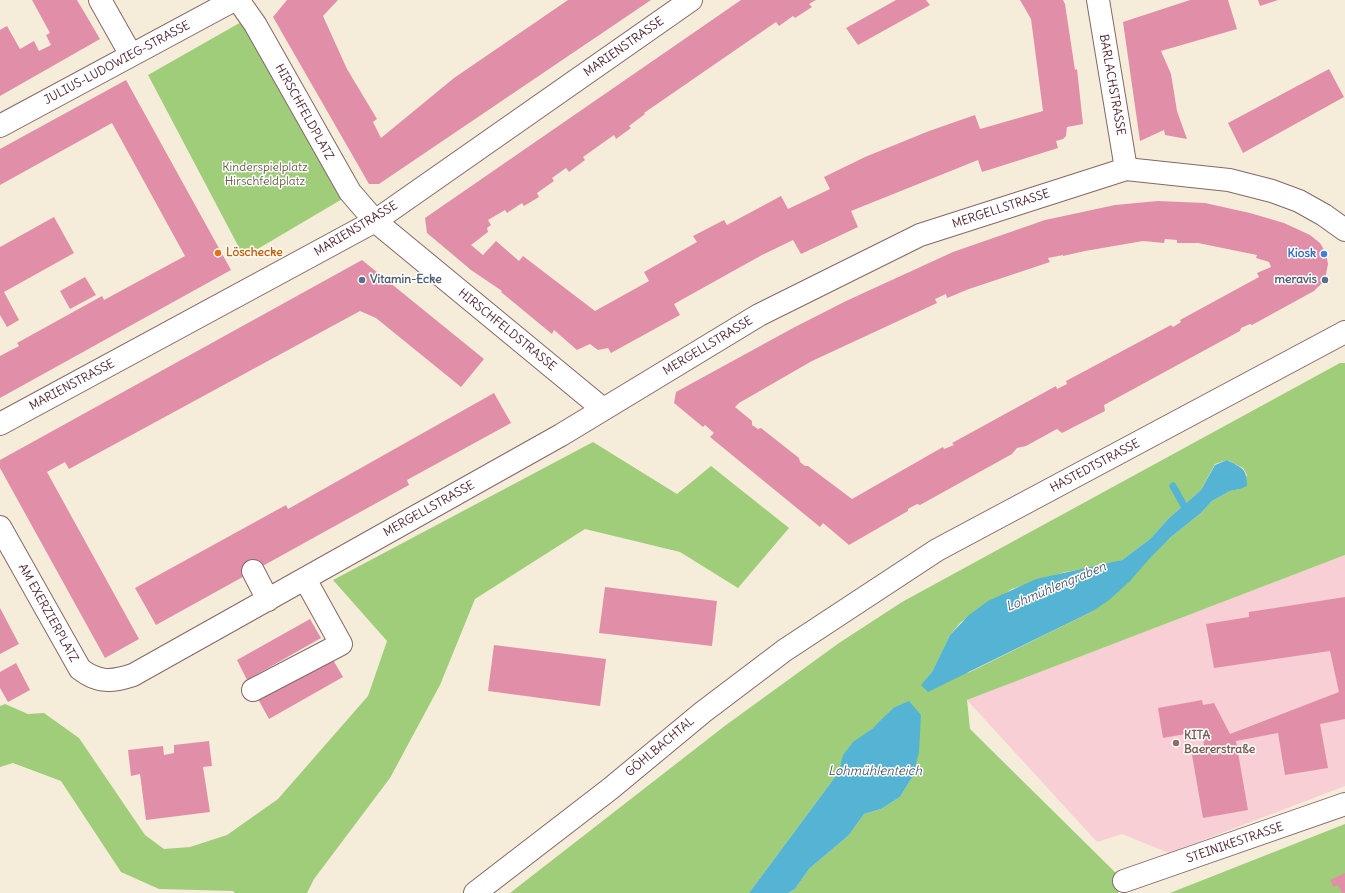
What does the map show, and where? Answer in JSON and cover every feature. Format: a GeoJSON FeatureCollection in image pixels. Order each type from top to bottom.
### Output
{"type":"FeatureCollection","features":[{"type":"Feature","properties":{"kind":"street"},"geometry":{"type":"LineString","coordinates":[[100,0],[131,55]]}},
{"type":"Feature","properties":{"kind":"street","name":"JULIUS-LUDOWIEG-STRASSE"},"geometry":{"type":"LineString","coordinates":[[0,126],[234,0]]}},
{"type":"Feature","properties":{"kind":"street","name":"HIRSCHFELDPLATZ"},"geometry":{"type":"LineString","coordinates":[[238,0],[255,24],[350,192],[375,220]]}},
{"type":"Feature","properties":{"kind":"street","name":"MARIENSTRASSE"},"geometry":{"type":"LineString","coordinates":[[0,424],[375,220],[691,0]]}},
{"type":"Feature","properties":{"kind":"street","name":"BARLACHSTRASSE"},"geometry":{"type":"LineString","coordinates":[[1098,0],[1126,170]]}},
{"type":"Feature","properties":{"kind":"street","name":"MERGELLSTRASSE"},"geometry":{"type":"LineString","coordinates":[[110,681],[133,675],[561,435],[759,315],[920,235],[1126,170],[1229,180],[1272,191],[1299,201],[1324,215],[1345,230]]}},
{"type":"Feature","properties":{"kind":"street","name":"HIRSCHFELDSTRASSE"},"geometry":{"type":"LineString","coordinates":[[375,220],[603,409]]}},
{"type":"Feature","properties":{"kind":"street","name":"HASTEDTSTRASSE"},"geometry":{"type":"LineString","coordinates":[[851,608],[937,550],[1345,332]]}},
{"type":"Feature","properties":{"kind":"street","name":"AM EXERZIERPLATZ"},"geometry":{"type":"LineString","coordinates":[[0,527],[80,669],[90,677],[110,681]]}},
{"type":"Feature","properties":{"kind":"street"},"geometry":{"type":"LineString","coordinates":[[252,571],[268,600]]}},
{"type":"Feature","properties":{"kind":"street"},"geometry":{"type":"LineString","coordinates":[[253,690],[341,644],[305,579]]}},
{"type":"Feature","properties":{"kind":"street","name":"GÖHLBACHTAL"},"geometry":{"type":"LineString","coordinates":[[474,893],[610,789],[709,707],[785,650],[851,608]]}},
{"type":"Feature","properties":{"kind":"street","name":"STEINIKESTRASSE"},"geometry":{"type":"LineString","coordinates":[[1124,881],[1345,804]]}},
{"type":"Feature","properties":{"kind":"shaded area","name":"KITA Baererstraße"},"geometry":{"type":"Polygon","coordinates":[[[1345,555],[1345,786],[1169,853],[1122,834],[1097,842],[967,700],[1345,555]]]}},
{"type":"Feature","properties":{"kind":"green space","name":"Kinderspielplatz Hirschfeldplatz"},"geometry":{"type":"Polygon","coordinates":[[[243,21],[344,198],[244,257],[148,75],[243,21]]]}},
{"type":"Feature","properties":{"kind":"green space"},"geometry":{"type":"Polygon","coordinates":[[[1340,363],[1345,363],[1345,555],[967,700],[970,729],[1124,881],[1118,893],[788,893],[795,889],[809,869],[849,835],[864,814],[881,809],[900,797],[913,776],[921,715],[893,708],[874,728],[849,747],[843,757],[838,773],[749,893],[510,893],[726,725],[839,643],[902,602],[1340,363]],[[1227,460],[1215,464],[1201,490],[1169,518],[1150,539],[1122,560],[1107,565],[1065,572],[1012,589],[961,622],[950,635],[932,672],[922,685],[970,672],[1093,611],[1171,537],[1201,513],[1212,501],[1230,491],[1240,489],[1247,475],[1243,468],[1227,460]]]}},
{"type":"Feature","properties":{"kind":"green space"},"geometry":{"type":"Polygon","coordinates":[[[593,442],[677,494],[711,466],[789,528],[738,588],[680,552],[585,529],[475,599],[440,685],[390,778],[314,879],[307,893],[235,893],[233,891],[159,889],[121,872],[61,781],[13,763],[0,767],[0,706],[5,704],[28,714],[44,713],[79,738],[145,835],[164,849],[190,847],[227,835],[278,799],[368,696],[387,641],[333,580],[593,442]]]}},
{"type":"Feature","properties":{"kind":"green space"},"geometry":{"type":"Polygon","coordinates":[[[1345,824],[1345,893],[1170,893],[1345,824]]]}},
{"type":"Feature","properties":{"kind":"water"},"geometry":{"type":"Polygon","coordinates":[[[1227,460],[1243,469],[1246,475],[1247,486],[1230,491],[1212,501],[1201,513],[1171,537],[1129,582],[1109,600],[1093,611],[928,692],[921,685],[932,672],[950,635],[969,615],[988,601],[1036,579],[1122,560],[1150,539],[1169,518],[1201,490],[1215,465],[1227,460]]]}},
{"type":"Feature","properties":{"kind":"water","name":"Lohmühlenteich"},"geometry":{"type":"Polygon","coordinates":[[[909,701],[921,715],[919,752],[913,776],[900,797],[881,809],[864,814],[849,835],[809,869],[795,889],[788,893],[749,893],[838,773],[843,755],[853,742],[872,729],[893,708],[909,701]]]}},
{"type":"Feature","properties":{"kind":"building"},"geometry":{"type":"Polygon","coordinates":[[[32,0],[77,0],[100,39],[0,96],[0,30],[7,26],[20,49],[34,41],[39,51],[51,45],[46,35],[50,33],[32,0]]]}},
{"type":"Feature","properties":{"kind":"building"},"geometry":{"type":"Polygon","coordinates":[[[287,0],[338,0],[323,16],[347,69],[377,119],[373,122],[381,138],[454,78],[568,0],[651,0],[379,184],[369,184],[273,17],[287,0]]]}},
{"type":"Feature","properties":{"kind":"building"},"geometry":{"type":"Polygon","coordinates":[[[741,0],[816,0],[809,4],[812,7],[795,18],[793,16],[779,26],[776,22],[644,113],[645,114],[629,126],[631,128],[616,139],[614,135],[583,157],[585,160],[569,172],[566,168],[552,178],[554,181],[537,193],[539,197],[524,206],[522,203],[507,213],[505,210],[488,220],[491,225],[487,228],[488,232],[471,245],[483,255],[496,241],[519,261],[523,256],[595,311],[649,281],[644,272],[697,242],[693,236],[724,220],[727,225],[781,196],[788,209],[830,189],[824,177],[865,157],[929,131],[975,115],[980,129],[1043,111],[1031,19],[1020,0],[1063,0],[1065,4],[1075,70],[1077,69],[1083,124],[1067,127],[1066,136],[1063,139],[1056,141],[1058,148],[982,172],[978,160],[851,211],[858,227],[801,254],[793,240],[762,255],[674,304],[680,315],[611,353],[608,348],[598,350],[590,344],[577,350],[554,330],[552,334],[501,292],[502,291],[471,270],[427,233],[425,218],[741,0]]]}},
{"type":"Feature","properties":{"kind":"building"},"geometry":{"type":"Polygon","coordinates":[[[896,0],[926,0],[930,5],[858,45],[846,28],[896,0]]]}},
{"type":"Feature","properties":{"kind":"building"},"geometry":{"type":"Polygon","coordinates":[[[1190,0],[1228,0],[1237,29],[1161,51],[1171,74],[1177,111],[1187,139],[1165,135],[1164,130],[1140,141],[1123,22],[1190,0]]]}},
{"type":"Feature","properties":{"kind":"building"},"geometry":{"type":"Polygon","coordinates":[[[1258,0],[1278,0],[1260,6],[1258,0]]]}},
{"type":"Feature","properties":{"kind":"building"},"geometry":{"type":"Polygon","coordinates":[[[1329,69],[1344,97],[1243,153],[1228,123],[1329,69]]]}},
{"type":"Feature","properties":{"kind":"building"},"geometry":{"type":"Polygon","coordinates":[[[126,80],[231,270],[0,398],[0,356],[19,346],[17,343],[102,296],[104,300],[185,256],[112,123],[0,185],[0,149],[126,80]]]}},
{"type":"Feature","properties":{"kind":"building"},"geometry":{"type":"Polygon","coordinates":[[[1158,201],[1205,203],[1250,213],[1284,223],[1310,235],[1320,243],[1326,253],[1328,264],[1325,280],[1314,291],[1252,325],[1250,324],[1241,328],[1240,331],[1104,405],[1105,411],[1062,433],[1057,429],[1026,446],[1017,448],[1012,454],[920,505],[917,504],[908,509],[908,511],[849,545],[823,523],[820,527],[710,437],[714,433],[705,425],[703,427],[674,403],[676,392],[793,328],[846,301],[953,252],[1045,220],[1115,205],[1158,201]],[[1165,239],[1164,243],[1143,241],[1048,258],[1050,262],[969,289],[947,298],[946,294],[935,299],[937,303],[812,361],[739,403],[735,407],[752,421],[752,425],[758,429],[761,428],[799,458],[800,462],[805,466],[808,466],[852,499],[943,447],[944,449],[954,445],[952,443],[1056,386],[1057,389],[1067,384],[1066,381],[1171,325],[1173,327],[1181,322],[1180,320],[1259,277],[1257,273],[1271,267],[1269,262],[1256,258],[1257,255],[1198,243],[1177,243],[1177,240],[1165,239]]]}},
{"type":"Feature","properties":{"kind":"building"},"geometry":{"type":"Polygon","coordinates":[[[54,217],[74,253],[4,292],[19,320],[7,327],[0,315],[0,247],[54,217]]]}},
{"type":"Feature","properties":{"kind":"building"},"geometry":{"type":"Polygon","coordinates":[[[362,260],[484,359],[461,387],[376,318],[360,311],[69,469],[65,462],[47,472],[139,639],[105,658],[0,468],[0,460],[362,260]]]}},
{"type":"Feature","properties":{"kind":"building"},"geometry":{"type":"Polygon","coordinates":[[[85,277],[96,295],[70,309],[60,291],[85,277]]]}},
{"type":"Feature","properties":{"kind":"building"},"geometry":{"type":"Polygon","coordinates":[[[494,393],[511,423],[407,480],[409,485],[156,625],[135,588],[286,505],[288,509],[494,393]]]}},
{"type":"Feature","properties":{"kind":"building"},"geometry":{"type":"Polygon","coordinates":[[[605,587],[717,601],[712,646],[599,633],[605,587]]]}},
{"type":"Feature","properties":{"kind":"building"},"geometry":{"type":"Polygon","coordinates":[[[1345,597],[1345,719],[1320,724],[1328,768],[1285,775],[1278,733],[1236,741],[1248,810],[1203,818],[1192,755],[1205,753],[1202,731],[1163,738],[1158,708],[1202,700],[1203,705],[1214,703],[1230,734],[1339,692],[1330,651],[1214,668],[1206,624],[1249,617],[1249,612],[1345,597]]]}},
{"type":"Feature","properties":{"kind":"building"},"geometry":{"type":"Polygon","coordinates":[[[0,608],[19,644],[0,654],[0,608]]]}},
{"type":"Feature","properties":{"kind":"building"},"geometry":{"type":"Polygon","coordinates":[[[310,619],[321,638],[247,680],[237,660],[310,619]]]}},
{"type":"Feature","properties":{"kind":"building"},"geometry":{"type":"Polygon","coordinates":[[[494,645],[606,659],[600,706],[488,691],[494,645]]]}},
{"type":"Feature","properties":{"kind":"building"},"geometry":{"type":"Polygon","coordinates":[[[332,658],[343,677],[269,719],[258,699],[332,658]]]}},
{"type":"Feature","properties":{"kind":"building"},"geometry":{"type":"Polygon","coordinates":[[[16,663],[30,690],[8,702],[0,688],[0,672],[16,663]]]}},
{"type":"Feature","properties":{"kind":"building"},"geometry":{"type":"Polygon","coordinates":[[[209,741],[212,766],[203,767],[210,812],[146,820],[140,774],[131,776],[128,750],[163,746],[164,755],[174,753],[174,745],[209,741]]]}},
{"type":"Feature","properties":{"kind":"building"},"geometry":{"type":"Polygon","coordinates":[[[1345,873],[1345,893],[1342,893],[1338,885],[1334,887],[1330,880],[1345,873]]]}},
{"type":"Feature","properties":{"kind":"waterway","name":"Lohmühlengraben"},"geometry":{"type":"LineString","coordinates":[[1173,486],[1188,513]]}},
{"type":"Feature","properties":{"kind":"place","name":"Löschecke"},"geometry":{"type":"Point","coordinates":[218,253]}},
{"type":"Feature","properties":{"kind":"place","name":"Kiosk"},"geometry":{"type":"Point","coordinates":[1324,254]}},
{"type":"Feature","properties":{"kind":"place","name":"Vitamin-Ecke"},"geometry":{"type":"Point","coordinates":[362,280]}},
{"type":"Feature","properties":{"kind":"place","name":"meravis"},"geometry":{"type":"Point","coordinates":[1325,280]}},
{"type":"Feature","properties":{"kind":"place","name":"KITA Baererstraße"},"geometry":{"type":"Point","coordinates":[1176,743]}}]}
